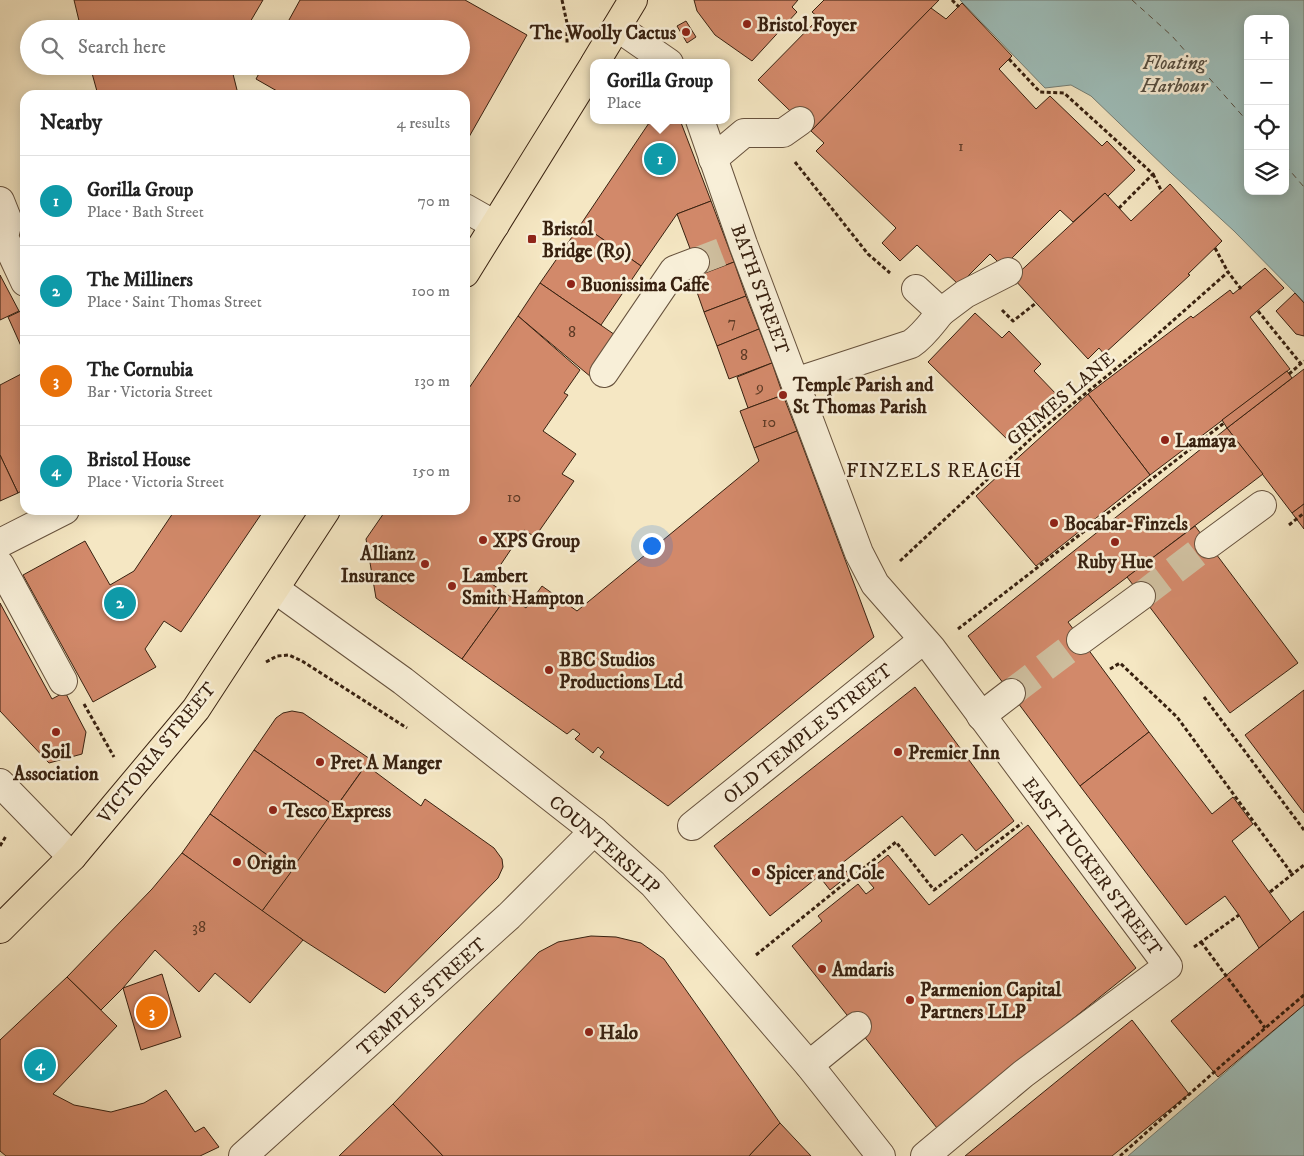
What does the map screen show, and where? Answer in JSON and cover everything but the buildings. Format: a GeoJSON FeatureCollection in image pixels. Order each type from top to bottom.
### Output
{"type":"FeatureCollection","features":[{"type":"Feature","properties":{"kind":"main road"},"geometry":{"type":"LineString","coordinates":[[597,59],[633,0]]}},
{"type":"Feature","properties":{"kind":"main road"},"geometry":{"type":"LineString","coordinates":[[470,265],[590,71]]}},
{"type":"Feature","properties":{"kind":"main road","name":"VICTORIA STREET"},"geometry":{"type":"LineString","coordinates":[[0,929],[72,857],[196,709],[323,515]]}},
{"type":"Feature","properties":{"kind":"street"},"geometry":{"type":"LineString","coordinates":[[617,27],[664,59]]}},
{"type":"Feature","properties":{"kind":"street"},"geometry":{"type":"LineString","coordinates":[[714,159],[744,132],[784,133],[800,121]]}},
{"type":"Feature","properties":{"kind":"street","name":"BATH STREET"},"geometry":{"type":"LineString","coordinates":[[701,124],[714,159],[736,246],[795,382],[859,553],[875,584],[927,644]]}},
{"type":"Feature","properties":{"kind":"street"},"geometry":{"type":"LineString","coordinates":[[470,211],[495,225]]}},
{"type":"Feature","properties":{"kind":"street"},"geometry":{"type":"LineString","coordinates":[[11,212],[4,237],[20,271]]}},
{"type":"Feature","properties":{"kind":"street"},"geometry":{"type":"LineString","coordinates":[[604,373],[674,270],[695,262]]}},
{"type":"Feature","properties":{"kind":"street"},"geometry":{"type":"LineString","coordinates":[[795,382],[911,344],[927,332],[942,312],[965,294],[1008,272]]}},
{"type":"Feature","properties":{"kind":"street"},"geometry":{"type":"LineString","coordinates":[[916,289],[942,312]]}},
{"type":"Feature","properties":{"kind":"street"},"geometry":{"type":"LineString","coordinates":[[1209,544],[1262,505]]}},
{"type":"Feature","properties":{"kind":"street"},"geometry":{"type":"LineString","coordinates":[[0,543],[55,515]]}},
{"type":"Feature","properties":{"kind":"street"},"geometry":{"type":"LineString","coordinates":[[0,565],[63,681]]}},
{"type":"Feature","properties":{"kind":"street","name":"COUNTERSLIP"},"geometry":{"type":"LineString","coordinates":[[275,589],[404,681],[594,831],[653,884],[809,1065],[881,1156]]}},
{"type":"Feature","properties":{"kind":"street"},"geometry":{"type":"LineString","coordinates":[[1081,640],[1141,596]]}},
{"type":"Feature","properties":{"kind":"street","name":"EAST TUCKER STREET"},"geometry":{"type":"LineString","coordinates":[[925,1156],[1023,1074],[1168,966],[927,644]]}},
{"type":"Feature","properties":{"kind":"street","name":"OLD TEMPLE STREET"},"geometry":{"type":"LineString","coordinates":[[692,826],[927,644]]}},
{"type":"Feature","properties":{"kind":"street"},"geometry":{"type":"LineString","coordinates":[[981,716],[1011,693]]}},
{"type":"Feature","properties":{"kind":"street"},"geometry":{"type":"LineString","coordinates":[[0,783],[72,857]]}},
{"type":"Feature","properties":{"kind":"street","name":"TEMPLE STREET"},"geometry":{"type":"LineString","coordinates":[[243,1156],[509,916],[594,831]]}},
{"type":"Feature","properties":{"kind":"street"},"geometry":{"type":"LineString","coordinates":[[809,1065],[856,1026]]}},
{"type":"Feature","properties":{"kind":"path"},"geometry":{"type":"LineString","coordinates":[[952,0],[959,7]]}},
{"type":"Feature","properties":{"kind":"path"},"geometry":{"type":"LineString","coordinates":[[1009,59],[1040,92],[1064,92],[1153,174],[1162,192]]}},
{"type":"Feature","properties":{"kind":"path"},"geometry":{"type":"LineString","coordinates":[[772,132],[868,254],[906,287],[916,289]]}},
{"type":"Feature","properties":{"kind":"path"},"geometry":{"type":"LineString","coordinates":[[1118,208],[1153,174]]}},
{"type":"Feature","properties":{"kind":"path"},"geometry":{"type":"LineString","coordinates":[[1215,248],[1228,272],[1241,289]]}},
{"type":"Feature","properties":{"kind":"path","name":"GRIMES LANE"},"geometry":{"type":"LineString","coordinates":[[875,584],[1037,433],[1151,340],[1228,272]]}},
{"type":"Feature","properties":{"kind":"path"},"geometry":{"type":"LineString","coordinates":[[1258,311],[1302,363],[1289,374]]}},
{"type":"Feature","properties":{"kind":"path"},"geometry":{"type":"LineString","coordinates":[[927,644],[1224,423]]}},
{"type":"Feature","properties":{"kind":"path"},"geometry":{"type":"LineString","coordinates":[[1110,669],[1120,663],[1177,717],[1292,874]]}},
{"type":"Feature","properties":{"kind":"path"},"geometry":{"type":"LineString","coordinates":[[63,681],[73,684],[131,785]]}},
{"type":"Feature","properties":{"kind":"path"},"geometry":{"type":"LineString","coordinates":[[1204,697],[1304,830]]}},
{"type":"Feature","properties":{"kind":"path"},"geometry":{"type":"LineString","coordinates":[[731,975],[896,842],[934,890],[1046,804]]}},
{"type":"Feature","properties":{"kind":"path"},"geometry":{"type":"LineString","coordinates":[[1270,892],[1304,864]]}},
{"type":"Feature","properties":{"kind":"path"},"geometry":{"type":"LineString","coordinates":[[1168,966],[1239,914]]}},
{"type":"Feature","properties":{"kind":"path"},"geometry":{"type":"LineString","coordinates":[[1201,942],[1266,1028]]}},
{"type":"Feature","properties":{"kind":"path"},"geometry":{"type":"LineString","coordinates":[[1120,1156],[1304,995]]}},
{"type":"Feature","properties":{"kind":"water","name":"Floating Harbour"},"geometry":{"type":"Polygon","coordinates":[[[960,0],[1304,0],[1304,302],[1234,231],[1091,96],[1071,85],[1045,88],[960,0]]]}},
{"type":"Feature","properties":{"kind":"water"},"geometry":{"type":"Polygon","coordinates":[[[1304,1005],[1304,1156],[1128,1156],[1304,1005]]]}},
{"type":"Feature","properties":{"kind":"ferry route"},"geometry":{"type":"LineString","coordinates":[[1132,0],[1172,36],[1244,117]]}},
{"type":"Feature","properties":{"kind":"ferry route"},"geometry":{"type":"LineString","coordinates":[[1289,170],[1304,187]]}},
{"type":"Feature","properties":{"kind":"tunnel"},"geometry":{"type":"LineString","coordinates":[[695,262],[729,249]]}},
{"type":"Feature","properties":{"kind":"tunnel"},"geometry":{"type":"LineString","coordinates":[[1141,596],[1209,544]]}},
{"type":"Feature","properties":{"kind":"tunnel"},"geometry":{"type":"LineString","coordinates":[[1011,693],[1081,640]]}},
{"type":"Feature","properties":{"kind":"place","name":"Bristol Foyer"},"geometry":{"type":"Point","coordinates":[747,24]}},
{"type":"Feature","properties":{"kind":"place","name":"The Woolly Cactus"},"geometry":{"type":"Point","coordinates":[686,32]}},
{"type":"Feature","properties":{"kind":"place","name":"Gorilla Group"},"geometry":{"type":"Point","coordinates":[660,159]}},
{"type":"Feature","properties":{"kind":"place","name":"Bristol Bridge (R9)"},"geometry":{"type":"Point","coordinates":[532,239]}},
{"type":"Feature","properties":{"kind":"place","name":"Buonissima Caffe"},"geometry":{"type":"Point","coordinates":[571,284]}},
{"type":"Feature","properties":{"kind":"place","name":"Temple Parish and St Thomas Parish"},"geometry":{"type":"Point","coordinates":[783,395]}},
{"type":"Feature","properties":{"kind":"place","name":"Lamaya"},"geometry":{"type":"Point","coordinates":[1165,440]}},
{"type":"Feature","properties":{"kind":"place","name":"Bocabar-Finzels"},"geometry":{"type":"Point","coordinates":[1054,523]}},
{"type":"Feature","properties":{"kind":"place","name":"XPS Group"},"geometry":{"type":"Point","coordinates":[483,540]}},
{"type":"Feature","properties":{"kind":"place","name":"Ruby Hue"},"geometry":{"type":"Point","coordinates":[1115,542]}},
{"type":"Feature","properties":{"kind":"place","name":"Allianz Insurance"},"geometry":{"type":"Point","coordinates":[425,564]}},
{"type":"Feature","properties":{"kind":"place","name":"Lambert Smith Hampton"},"geometry":{"type":"Point","coordinates":[452,586]}},
{"type":"Feature","properties":{"kind":"place","name":"The Milliners"},"geometry":{"type":"Point","coordinates":[120,603]}},
{"type":"Feature","properties":{"kind":"place","name":"BBC Studios Productions Ltd"},"geometry":{"type":"Point","coordinates":[549,670]}},
{"type":"Feature","properties":{"kind":"place","name":"Soil Association"},"geometry":{"type":"Point","coordinates":[56,732]}},
{"type":"Feature","properties":{"kind":"place","name":"Premier Inn"},"geometry":{"type":"Point","coordinates":[898,752]}},
{"type":"Feature","properties":{"kind":"place","name":"Pret A Manger"},"geometry":{"type":"Point","coordinates":[320,762]}},
{"type":"Feature","properties":{"kind":"place","name":"Tesco Express"},"geometry":{"type":"Point","coordinates":[273,810]}},
{"type":"Feature","properties":{"kind":"place","name":"Origin"},"geometry":{"type":"Point","coordinates":[237,862]}},
{"type":"Feature","properties":{"kind":"place","name":"Spicer and Cole"},"geometry":{"type":"Point","coordinates":[756,872]}},
{"type":"Feature","properties":{"kind":"place","name":"Amdaris"},"geometry":{"type":"Point","coordinates":[822,969]}},
{"type":"Feature","properties":{"kind":"place","name":"Parmenion Capital Partners LLP"},"geometry":{"type":"Point","coordinates":[910,1000]}},
{"type":"Feature","properties":{"kind":"place","name":"The Cornubia"},"geometry":{"type":"Point","coordinates":[152,1012]}},
{"type":"Feature","properties":{"kind":"place","name":"Halo"},"geometry":{"type":"Point","coordinates":[589,1032]}},
{"type":"Feature","properties":{"kind":"place","name":"Bristol House"},"geometry":{"type":"Point","coordinates":[40,1065]}},
{"type":"Feature","properties":{"kind":"district","name":"FINZELS REACH"},"geometry":{"type":"Point","coordinates":[934,470]}}]}
